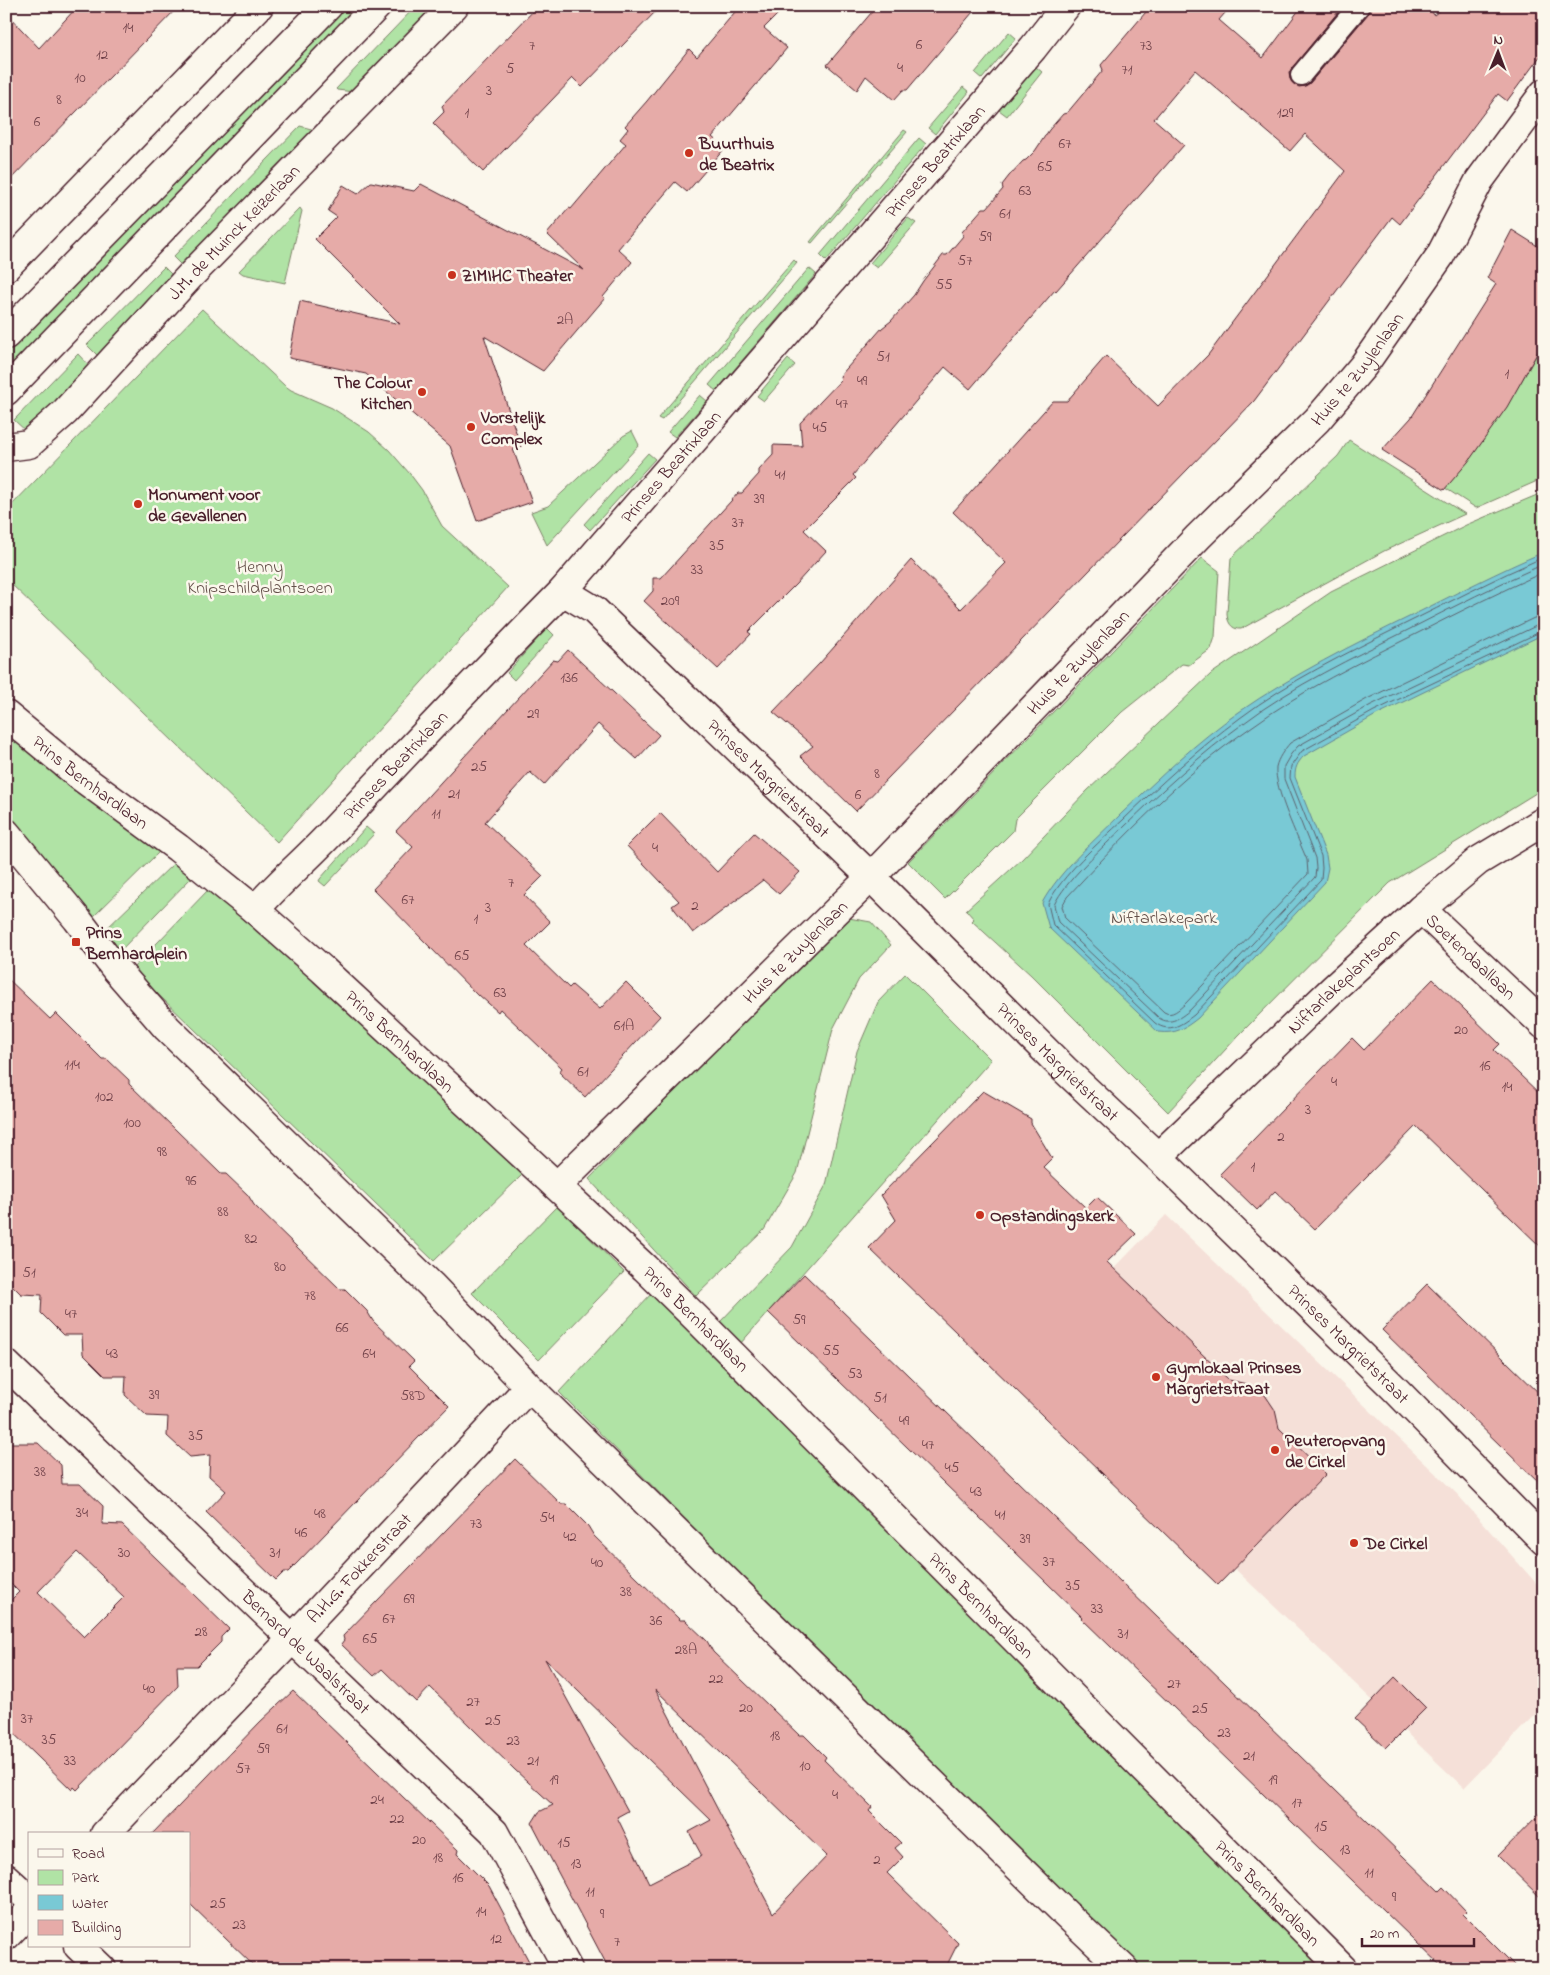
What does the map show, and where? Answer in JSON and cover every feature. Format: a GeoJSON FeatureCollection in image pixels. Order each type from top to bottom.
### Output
{"type":"FeatureCollection","features":[{"type":"Feature","properties":{"kind":"street"},"geometry":{"type":"LineString","coordinates":[[6,267],[259,6]]}},
{"type":"Feature","properties":{"kind":"street"},"geometry":{"type":"LineString","coordinates":[[6,335],[328,6]]}},
{"type":"Feature","properties":{"kind":"street"},"geometry":{"type":"LineString","coordinates":[[6,391],[377,6]]}},
{"type":"Feature","properties":{"kind":"street","name":"J.M. de Muinck Keizerlaan"},"geometry":{"type":"LineString","coordinates":[[6,447],[29,444],[65,412],[190,276],[454,6]]}},
{"type":"Feature","properties":{"kind":"street","name":"Prinses Beatrixlaan"},"geometry":{"type":"LineString","coordinates":[[255,910],[275,887],[308,858],[449,708],[564,591],[1033,48],[1066,6]]}},
{"type":"Feature","properties":{"kind":"street","name":"Huis te Zuylenlaan"},"geometry":{"type":"LineString","coordinates":[[557,1186],[871,877],[1198,537],[1317,420],[1363,366],[1440,256],[1478,181],[1544,93]]}},
{"type":"Feature","properties":{"kind":"street","name":"Prinses Margrietstraat"},"geometry":{"type":"LineString","coordinates":[[564,591],[594,610],[871,877],[1064,1069],[1158,1156],[1393,1387],[1544,1541]]}},
{"type":"Feature","properties":{"kind":"street","name":"Prins Bernhardlaan"},"geometry":{"type":"LineString","coordinates":[[6,715],[81,777],[186,853],[255,910],[557,1186],[696,1318],[1343,1969]]}},
{"type":"Feature","properties":{"kind":"street","name":"Niftarlakeplantsoen"},"geometry":{"type":"LineString","coordinates":[[1158,1156],[1334,988],[1421,909],[1478,861],[1544,820]]}},
{"type":"Feature","properties":{"kind":"street"},"geometry":{"type":"LineString","coordinates":[[6,833],[114,967],[167,1028],[431,1284],[529,1387],[1124,1969]]}},
{"type":"Feature","properties":{"kind":"street","name":"Soetendaallaan"},"geometry":{"type":"LineString","coordinates":[[1421,909],[1544,1025]]}},
{"type":"Feature","properties":{"kind":"street","name":"Bernard de Waalstraat"},"geometry":{"type":"LineString","coordinates":[[6,1364],[494,1832],[568,1969]]}},
{"type":"Feature","properties":{"kind":"street","name":"A.H.G. Fokkerstraat"},"geometry":{"type":"LineString","coordinates":[[107,1832],[529,1387]]}},
{"type":"Feature","properties":{"kind":"street"},"geometry":{"type":"LineString","coordinates":[[6,1878],[28,1898]]}},
{"type":"Feature","properties":{"kind":"street"},"geometry":{"type":"LineString","coordinates":[[6,1936],[28,1913]]}},
{"type":"Feature","properties":{"kind":"street"},"geometry":{"type":"LineString","coordinates":[[80,1948],[102,1969]]}},
{"type":"Feature","properties":{"kind":"lane"},"geometry":{"type":"LineString","coordinates":[[1301,75],[1359,6]]}},
{"type":"Feature","properties":{"kind":"shaded area","name":"De Cirkel"},"geometry":{"type":"Polygon","coordinates":[[[1166,1215],[1457,1494],[1544,1592],[1544,1705],[1464,1788],[1021,1364],[1166,1215]]]}},
{"type":"Feature","properties":{"kind":"green space"},"geometry":{"type":"Polygon","coordinates":[[[341,6],[367,6],[6,377],[6,350],[341,6]]]}},
{"type":"Feature","properties":{"kind":"green space"},"geometry":{"type":"Polygon","coordinates":[[[416,6],[440,6],[354,92],[337,90],[336,89],[416,6]]]}},
{"type":"Feature","properties":{"kind":"green space"},"geometry":{"type":"Polygon","coordinates":[[[1009,32],[1016,38],[982,79],[975,73],[1009,32]]]}},
{"type":"Feature","properties":{"kind":"green space"},"geometry":{"type":"Polygon","coordinates":[[[1036,67],[1042,72],[1007,116],[999,110],[1036,67]]]}},
{"type":"Feature","properties":{"kind":"green space"},"geometry":{"type":"Polygon","coordinates":[[[963,87],[969,92],[935,134],[928,128],[963,87]]]}},
{"type":"Feature","properties":{"kind":"green space"},"geometry":{"type":"Polygon","coordinates":[[[300,126],[315,130],[185,269],[173,257],[300,126]]]}},
{"type":"Feature","properties":{"kind":"green space"},"geometry":{"type":"Polygon","coordinates":[[[904,130],[907,132],[812,243],[810,242],[904,130]]]}},
{"type":"Feature","properties":{"kind":"green space"},"geometry":{"type":"Polygon","coordinates":[[[919,138],[926,144],[826,261],[820,255],[919,138]]]}},
{"type":"Feature","properties":{"kind":"green space"},"geometry":{"type":"Polygon","coordinates":[[[300,208],[302,211],[285,283],[243,274],[239,271],[300,208]]]}},
{"type":"Feature","properties":{"kind":"green space"},"geometry":{"type":"Polygon","coordinates":[[[908,218],[916,223],[877,268],[870,263],[908,218]]]}},
{"type":"Feature","properties":{"kind":"green space"},"geometry":{"type":"Polygon","coordinates":[[[794,260],[797,263],[662,420],[658,418],[794,260]]]}},
{"type":"Feature","properties":{"kind":"green space"},"geometry":{"type":"Polygon","coordinates":[[[164,267],[176,279],[99,357],[87,345],[164,267]]]}},
{"type":"Feature","properties":{"kind":"green space"},"geometry":{"type":"Polygon","coordinates":[[[809,268],[816,274],[716,391],[709,385],[809,268]]]}},
{"type":"Feature","properties":{"kind":"green space","name":"Henny Knipschildplantsoen"},"geometry":{"type":"Polygon","coordinates":[[[202,309],[284,385],[332,408],[369,432],[389,450],[422,490],[442,526],[508,587],[277,842],[6,579],[6,511],[202,309]]]}},
{"type":"Feature","properties":{"kind":"green space"},"geometry":{"type":"Polygon","coordinates":[[[1544,342],[1544,478],[1476,508],[1445,488],[1499,418],[1544,342]]]}},
{"type":"Feature","properties":{"kind":"green space"},"geometry":{"type":"Polygon","coordinates":[[[78,354],[90,367],[27,432],[14,420],[78,354]]]}},
{"type":"Feature","properties":{"kind":"green space"},"geometry":{"type":"Polygon","coordinates":[[[788,359],[795,365],[764,401],[757,396],[788,359]]]}},
{"type":"Feature","properties":{"kind":"green space"},"geometry":{"type":"Polygon","coordinates":[[[700,395],[707,401],[675,437],[668,432],[700,395]]]}},
{"type":"Feature","properties":{"kind":"green space"},"geometry":{"type":"Polygon","coordinates":[[[632,431],[639,445],[547,545],[531,512],[548,506],[623,436],[632,431]]]}},
{"type":"Feature","properties":{"kind":"green space"},"geometry":{"type":"Polygon","coordinates":[[[1349,440],[1465,514],[1384,551],[1241,629],[1235,628],[1229,622],[1227,613],[1231,558],[1338,456],[1349,440]]]}},
{"type":"Feature","properties":{"kind":"green space"},"geometry":{"type":"Polygon","coordinates":[[[648,453],[655,459],[590,530],[584,524],[648,453]]]}},
{"type":"Feature","properties":{"kind":"green space","name":"Niftarlakepark"},"geometry":{"type":"Polygon","coordinates":[[[1544,492],[1544,788],[1390,883],[1238,1036],[1168,1112],[1031,975],[972,921],[974,919],[966,910],[1022,859],[1087,791],[1211,674],[1331,592],[1466,525],[1544,492]]]}},
{"type":"Feature","properties":{"kind":"green space"},"geometry":{"type":"Polygon","coordinates":[[[1202,558],[1219,571],[1215,637],[1211,649],[1189,665],[1182,664],[1122,712],[1015,819],[1013,831],[945,899],[908,862],[1202,558]]]}},
{"type":"Feature","properties":{"kind":"green space"},"geometry":{"type":"Polygon","coordinates":[[[547,628],[554,635],[514,680],[507,673],[547,628]]]}},
{"type":"Feature","properties":{"kind":"green space"},"geometry":{"type":"Polygon","coordinates":[[[6,725],[161,850],[90,920],[6,818],[6,725]]]}},
{"type":"Feature","properties":{"kind":"green space"},"geometry":{"type":"Polygon","coordinates":[[[366,827],[374,834],[325,886],[319,881],[320,879],[366,827]]]}},
{"type":"Feature","properties":{"kind":"green space"},"geometry":{"type":"Polygon","coordinates":[[[175,862],[192,877],[118,953],[101,934],[175,862]]]}},
{"type":"Feature","properties":{"kind":"green space"},"geometry":{"type":"Polygon","coordinates":[[[209,889],[314,974],[522,1175],[434,1261],[132,969],[209,889]]]}},
{"type":"Feature","properties":{"kind":"green space"},"geometry":{"type":"Polygon","coordinates":[[[843,917],[871,922],[891,945],[859,979],[833,1029],[797,1173],[764,1230],[696,1296],[589,1179],[843,917]]]}},
{"type":"Feature","properties":{"kind":"green space"},"geometry":{"type":"Polygon","coordinates":[[[905,974],[991,1060],[740,1344],[719,1323],[792,1247],[826,1185],[857,1051],[878,1002],[905,974]]]}},
{"type":"Feature","properties":{"kind":"green space"},"geometry":{"type":"Polygon","coordinates":[[[557,1206],[624,1272],[539,1360],[472,1293],[557,1206]]]}},
{"type":"Feature","properties":{"kind":"green space"},"geometry":{"type":"Polygon","coordinates":[[[652,1293],[1326,1969],[1138,1969],[1055,1891],[559,1392],[652,1293]]]}},
{"type":"Feature","properties":{"kind":"water"},"geometry":{"type":"Polygon","coordinates":[[[1544,552],[1544,634],[1376,715],[1304,756],[1300,761],[1296,768],[1295,777],[1326,855],[1328,868],[1325,882],[1193,1022],[1175,1031],[1158,1032],[1049,928],[1042,903],[1068,867],[1164,773],[1223,723],[1281,685],[1367,638],[1544,552]]]}},
{"type":"Feature","properties":{"kind":"building"},"geometry":{"type":"Polygon","coordinates":[[[78,6],[179,6],[6,184],[6,13],[39,48],[78,6]]]}},
{"type":"Feature","properties":{"kind":"building"},"geometry":{"type":"Polygon","coordinates":[[[538,6],[661,6],[582,87],[573,78],[483,172],[433,123],[444,112],[442,106],[538,6]]]}},
{"type":"Feature","properties":{"kind":"building"},"geometry":{"type":"Polygon","coordinates":[[[740,6],[786,6],[764,28],[787,48],[712,137],[725,148],[687,192],[675,182],[618,249],[632,262],[603,297],[605,298],[543,371],[484,336],[521,447],[513,449],[532,502],[477,521],[450,446],[366,374],[289,358],[300,301],[400,324],[315,239],[337,217],[328,211],[343,185],[358,194],[371,182],[414,191],[421,184],[584,270],[547,234],[569,208],[571,209],[626,144],[620,139],[628,129],[625,126],[689,49],[697,57],[740,6]]]}},
{"type":"Feature","properties":{"kind":"building"},"geometry":{"type":"Polygon","coordinates":[[[877,6],[978,6],[907,90],[903,90],[894,100],[866,76],[857,90],[827,65],[877,6]]]}},
{"type":"Feature","properties":{"kind":"building"},"geometry":{"type":"Polygon","coordinates":[[[1151,6],[1231,6],[1219,20],[1263,58],[1302,6],[1343,6],[1289,73],[1290,79],[1299,87],[1310,83],[1368,14],[1371,6],[1428,6],[1434,15],[1446,6],[1544,6],[1544,51],[1507,101],[1498,94],[1400,224],[1392,217],[1254,401],[856,811],[800,756],[813,746],[773,712],[820,663],[911,560],[961,609],[1006,563],[953,512],[1053,401],[1067,401],[1106,356],[1158,406],[1208,355],[1345,171],[1305,134],[1290,151],[1195,70],[1154,119],[1184,145],[970,389],[945,367],[853,475],[856,478],[804,530],[826,551],[748,632],[751,634],[718,669],[644,601],[653,591],[653,578],[661,578],[738,493],[742,493],[773,455],[773,445],[802,446],[800,423],[841,380],[840,376],[914,295],[943,255],[947,255],[963,236],[962,232],[983,208],[987,208],[1003,189],[1002,185],[1009,176],[1035,151],[1049,130],[1063,114],[1067,113],[1103,70],[1101,65],[1151,6]]]}},
{"type":"Feature","properties":{"kind":"building"},"geometry":{"type":"Polygon","coordinates":[[[1512,230],[1544,250],[1544,341],[1507,407],[1468,462],[1444,490],[1382,450],[1411,418],[1496,284],[1487,278],[1512,230]]]}},
{"type":"Feature","properties":{"kind":"building"},"geometry":{"type":"Polygon","coordinates":[[[568,650],[659,735],[637,759],[598,724],[544,785],[530,772],[485,822],[543,876],[524,895],[550,922],[526,946],[569,988],[572,985],[600,1009],[626,982],[660,1016],[585,1097],[559,1072],[562,1068],[500,1009],[498,1012],[478,996],[373,889],[413,847],[396,831],[553,660],[558,661],[568,650]]]}},
{"type":"Feature","properties":{"kind":"building"},"geometry":{"type":"Polygon","coordinates":[[[660,813],[717,872],[754,833],[800,872],[779,894],[763,880],[693,933],[672,906],[679,901],[627,846],[660,813]]]}},
{"type":"Feature","properties":{"kind":"building"},"geometry":{"type":"Polygon","coordinates":[[[6,977],[50,1019],[56,1013],[102,1059],[107,1059],[129,1080],[129,1084],[221,1174],[226,1174],[248,1195],[254,1205],[340,1289],[345,1289],[367,1311],[373,1321],[414,1361],[409,1366],[449,1406],[298,1562],[276,1580],[206,1512],[226,1491],[209,1476],[210,1455],[190,1457],[167,1436],[168,1417],[147,1416],[125,1395],[126,1376],[105,1376],[83,1354],[82,1335],[63,1335],[41,1313],[42,1295],[21,1294],[6,1279],[6,977]]]}},
{"type":"Feature","properties":{"kind":"building"},"geometry":{"type":"Polygon","coordinates":[[[1433,979],[1500,1044],[1494,1050],[1544,1098],[1544,1250],[1416,1126],[1315,1229],[1275,1191],[1257,1210],[1220,1174],[1352,1038],[1364,1050],[1433,979]]]}},
{"type":"Feature","properties":{"kind":"building"},"geometry":{"type":"Polygon","coordinates":[[[983,1091],[1031,1119],[1031,1123],[1052,1158],[1043,1167],[1086,1208],[1097,1197],[1136,1234],[1107,1262],[1229,1380],[1251,1385],[1263,1392],[1275,1410],[1279,1428],[1326,1474],[1218,1585],[869,1248],[896,1220],[881,1195],[983,1091]]]}},
{"type":"Feature","properties":{"kind":"building"},"geometry":{"type":"Polygon","coordinates":[[[804,1274],[1439,1891],[1443,1887],[1466,1911],[1463,1914],[1518,1969],[1444,1969],[1081,1618],[768,1312],[804,1274]]]}},
{"type":"Feature","properties":{"kind":"building"},"geometry":{"type":"Polygon","coordinates":[[[1427,1284],[1544,1398],[1544,1488],[1382,1330],[1427,1284]]]}},
{"type":"Feature","properties":{"kind":"building"},"geometry":{"type":"Polygon","coordinates":[[[6,1443],[38,1443],[61,1465],[62,1484],[80,1484],[103,1506],[102,1524],[122,1525],[229,1629],[221,1637],[221,1642],[197,1666],[177,1666],[178,1686],[77,1790],[74,1787],[72,1790],[6,1726],[6,1605],[19,1592],[6,1579],[6,1443]],[[77,1552],[38,1592],[84,1637],[124,1597],[77,1552]]]}},
{"type":"Feature","properties":{"kind":"building"},"geometry":{"type":"Polygon","coordinates":[[[515,1459],[561,1504],[566,1504],[588,1526],[594,1536],[680,1620],[685,1620],[707,1641],[713,1652],[799,1735],[804,1735],[826,1757],[824,1760],[872,1807],[869,1811],[901,1843],[895,1848],[903,1857],[887,1873],[958,1943],[945,1969],[609,1969],[532,1823],[539,1812],[553,1805],[430,1687],[416,1702],[382,1669],[374,1676],[341,1644],[344,1640],[343,1636],[515,1459]],[[545,1659],[628,1811],[617,1817],[649,1883],[702,1856],[689,1832],[711,1820],[545,1659]],[[655,1689],[731,1835],[773,1913],[827,1856],[655,1689]]]}},
{"type":"Feature","properties":{"kind":"building"},"geometry":{"type":"Polygon","coordinates":[[[1395,1677],[1426,1708],[1386,1748],[1355,1719],[1395,1677]]]}},
{"type":"Feature","properties":{"kind":"building"},"geometry":{"type":"Polygon","coordinates":[[[293,1691],[458,1850],[457,1854],[489,1886],[533,1969],[257,1969],[190,1904],[190,1832],[154,1832],[260,1722],[293,1691]]]}},
{"type":"Feature","properties":{"kind":"building"},"geometry":{"type":"Polygon","coordinates":[[[1544,1809],[1544,1901],[1498,1856],[1544,1809]]]}},
{"type":"Feature","properties":{"kind":"place","name":"Buurthuis de Beatrix"},"geometry":{"type":"Point","coordinates":[689,153]}},
{"type":"Feature","properties":{"kind":"place","name":"ZIMIHC Theater"},"geometry":{"type":"Point","coordinates":[452,275]}},
{"type":"Feature","properties":{"kind":"place","name":"The Colour Kitchen"},"geometry":{"type":"Point","coordinates":[422,392]}},
{"type":"Feature","properties":{"kind":"place","name":"Vorstelijk Complex"},"geometry":{"type":"Point","coordinates":[471,427]}},
{"type":"Feature","properties":{"kind":"place","name":"Monument voor de Gevallenen"},"geometry":{"type":"Point","coordinates":[138,504]}},
{"type":"Feature","properties":{"kind":"place","name":"Prins Bernhardplein"},"geometry":{"type":"Point","coordinates":[76,942]}},
{"type":"Feature","properties":{"kind":"place","name":"Opstandingskerk"},"geometry":{"type":"Point","coordinates":[980,1215]}},
{"type":"Feature","properties":{"kind":"place","name":"Gymlokaal Prinses Margrietstraat"},"geometry":{"type":"Point","coordinates":[1156,1377]}},
{"type":"Feature","properties":{"kind":"place","name":"Peuteropvang de Cirkel"},"geometry":{"type":"Point","coordinates":[1275,1450]}},
{"type":"Feature","properties":{"kind":"place","name":"De Cirkel"},"geometry":{"type":"Point","coordinates":[1354,1543]}}]}
